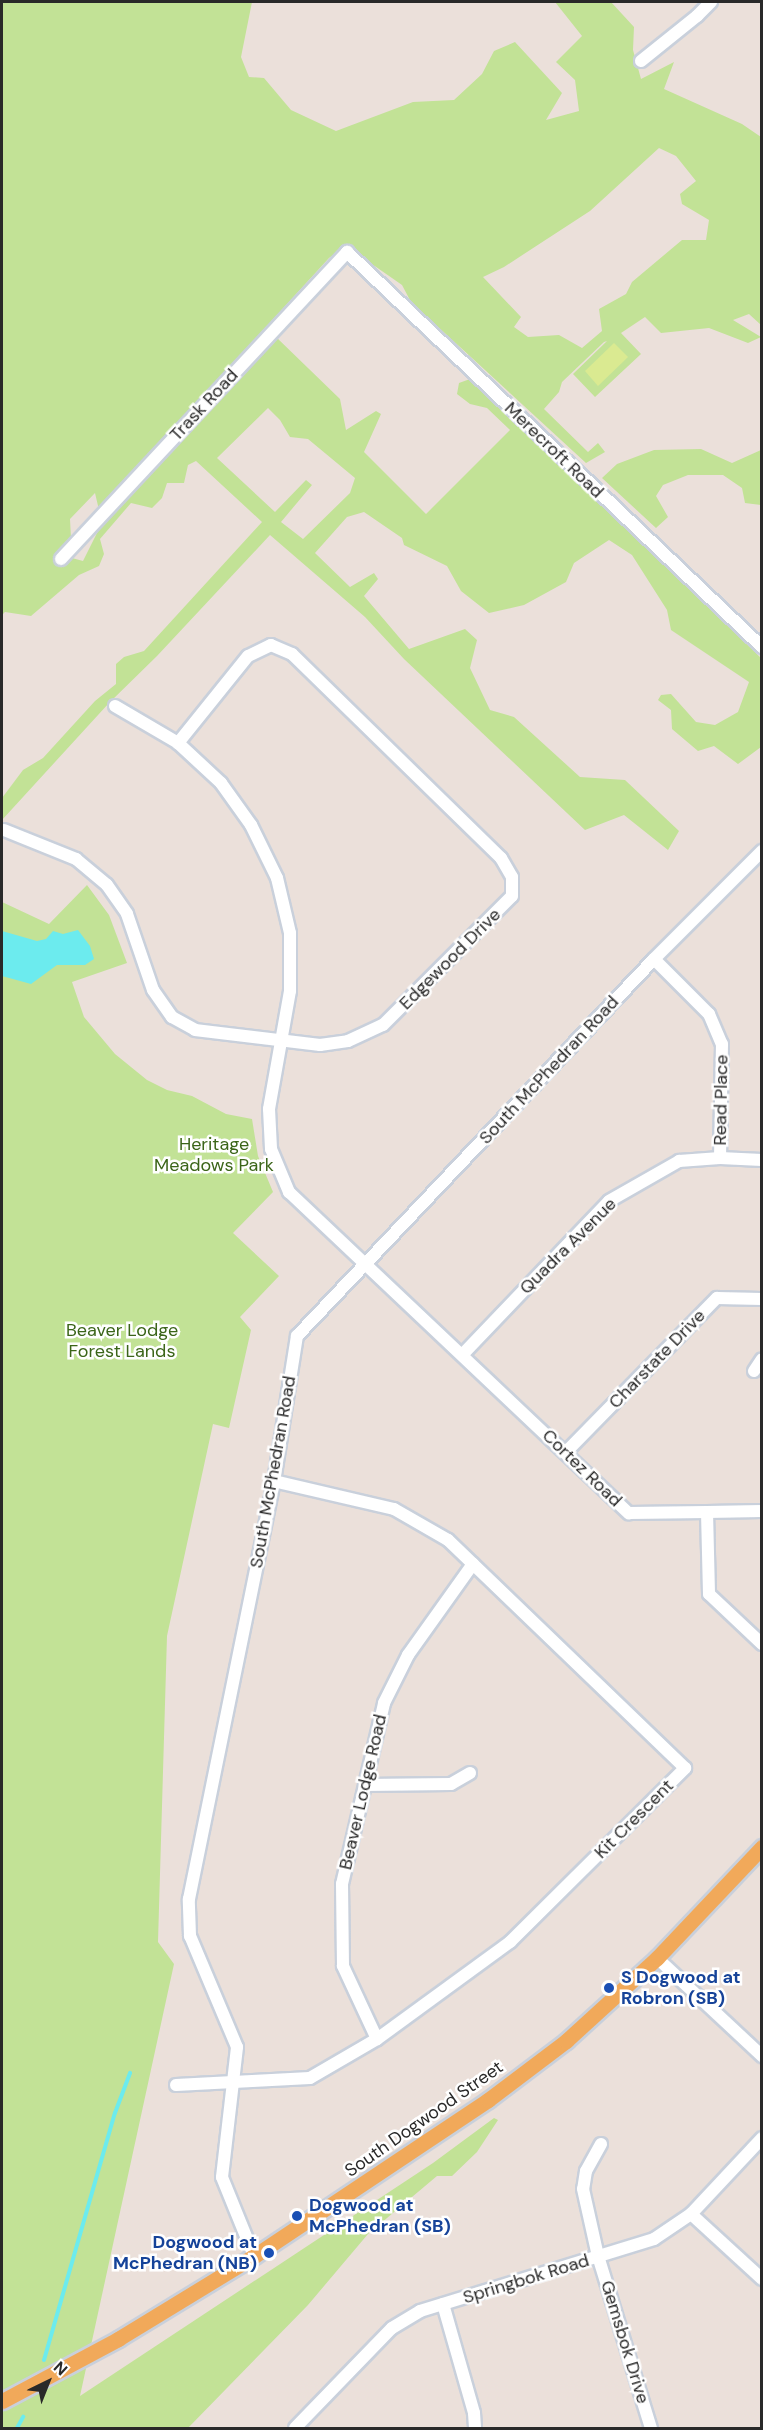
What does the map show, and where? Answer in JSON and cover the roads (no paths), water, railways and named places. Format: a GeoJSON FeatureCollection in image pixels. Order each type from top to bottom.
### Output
{"type":"FeatureCollection","features":[{"type":"Feature","properties":{"kind":"main road","name":"South Dogwood Street"},"geometry":{"type":"LineString","coordinates":[[2,2401],[111,2343],[254,2256],[488,2100],[566,2041],[657,1958],[762,1847]]}},
{"type":"Feature","properties":{"kind":"street"},"geometry":{"type":"LineString","coordinates":[[641,61],[711,2]]}},
{"type":"Feature","properties":{"kind":"street","name":"Trask Road"},"geometry":{"type":"LineString","coordinates":[[61,559],[347,252]]}},
{"type":"Feature","properties":{"kind":"street","name":"Merecroft Road"},"geometry":{"type":"LineString","coordinates":[[347,252],[762,647]]}},
{"type":"Feature","properties":{"kind":"street","name":"Edgewood Drive"},"geometry":{"type":"LineString","coordinates":[[3,830],[76,859],[107,885],[127,914],[153,990],[172,1017],[195,1030],[320,1045],[348,1041],[383,1025],[512,896],[512,877],[501,858],[292,654],[271,645],[248,656],[178,743]]}},
{"type":"Feature","properties":{"kind":"street","name":"Cortez Road"},"geometry":{"type":"LineString","coordinates":[[114,706],[178,743],[221,783],[252,825],[277,878],[290,933],[290,991],[283,1041],[268,1109],[271,1149],[289,1192],[629,1513],[707,1512]]}},
{"type":"Feature","properties":{"kind":"street","name":"South McPhedran Road"},"geometry":{"type":"LineString","coordinates":[[254,2256],[222,2177],[237,2047],[190,1936],[189,1899],[274,1481],[297,1336],[654,959],[762,851]]}},
{"type":"Feature","properties":{"kind":"street","name":"Read Place"},"geometry":{"type":"LineString","coordinates":[[654,959],[709,1014],[722,1044],[720,1158]]}},
{"type":"Feature","properties":{"kind":"street","name":"Quadra Avenue"},"geometry":{"type":"LineString","coordinates":[[463,1354],[609,1201],[678,1161],[720,1158],[762,1160]]}},
{"type":"Feature","properties":{"kind":"street","name":"Charstate Drive"},"geometry":{"type":"LineString","coordinates":[[566,1452],[717,1298],[762,1299]]}},
{"type":"Feature","properties":{"kind":"street"},"geometry":{"type":"LineString","coordinates":[[754,1371],[762,1359]]}},
{"type":"Feature","properties":{"kind":"street","name":"Kit Crescent"},"geometry":{"type":"LineString","coordinates":[[176,2085],[310,2078],[377,2039],[510,1942],[685,1768],[448,1540],[394,1509],[274,1481]]}},
{"type":"Feature","properties":{"kind":"street"},"geometry":{"type":"LineString","coordinates":[[762,1511],[707,1512],[709,1593],[762,1644]]}},
{"type":"Feature","properties":{"kind":"street","name":"Beaver Lodge Road"},"geometry":{"type":"LineString","coordinates":[[377,2039],[343,1966],[342,1884],[384,1702],[408,1655],[473,1564]]}},
{"type":"Feature","properties":{"kind":"street"},"geometry":{"type":"LineString","coordinates":[[365,1785],[451,1784],[470,1773]]}},
{"type":"Feature","properties":{"kind":"street"},"geometry":{"type":"LineString","coordinates":[[657,1958],[762,2056]]}},
{"type":"Feature","properties":{"kind":"street","name":"Springbok Road"},"geometry":{"type":"LineString","coordinates":[[295,2428],[392,2328],[420,2312],[443,2304],[654,2239],[691,2214],[762,2138]]}},
{"type":"Feature","properties":{"kind":"street","name":"Gemsbok Drive"},"geometry":{"type":"LineString","coordinates":[[601,2144],[586,2170],[583,2189],[598,2256],[651,2428]]}},
{"type":"Feature","properties":{"kind":"street"},"geometry":{"type":"LineString","coordinates":[[691,2214],[762,2279]]}},
{"type":"Feature","properties":{"kind":"street"},"geometry":{"type":"LineString","coordinates":[[443,2304],[474,2413],[475,2428]]}},
{"type":"Feature","properties":{"kind":"water"},"geometry":{"type":"Polygon","coordinates":[[[78,930],[90,946],[94,959],[85,965],[57,965],[31,984],[2,976],[2,931],[37,941],[46,939],[53,931],[63,934],[78,930]]]}},
{"type":"Feature","properties":{"kind":"waterway"},"geometry":{"type":"LineString","coordinates":[[44,2360],[115,2113],[130,2073]]}},
{"type":"Feature","properties":{"kind":"waterway"},"geometry":{"type":"LineString","coordinates":[[17,2428],[23,2417]]}},
{"type":"Feature","properties":{"kind":"place","name":"S Dogwood at Robron (SB)"},"geometry":{"type":"Point","coordinates":[609,1988]}},
{"type":"Feature","properties":{"kind":"place","name":"Dogwood at McPhedran (SB)"},"geometry":{"type":"Point","coordinates":[297,2216]}},
{"type":"Feature","properties":{"kind":"place","name":"Dogwood at McPhedran (NB)"},"geometry":{"type":"Point","coordinates":[269,2253]}},
{"type":"Feature","properties":{"kind":"park label","name":"Heritage Meadows Park"},"geometry":{"type":"Point","coordinates":[214,1155]}},
{"type":"Feature","properties":{"kind":"park label","name":"Beaver Lodge Forest Lands"},"geometry":{"type":"Point","coordinates":[122,1341]}}]}
